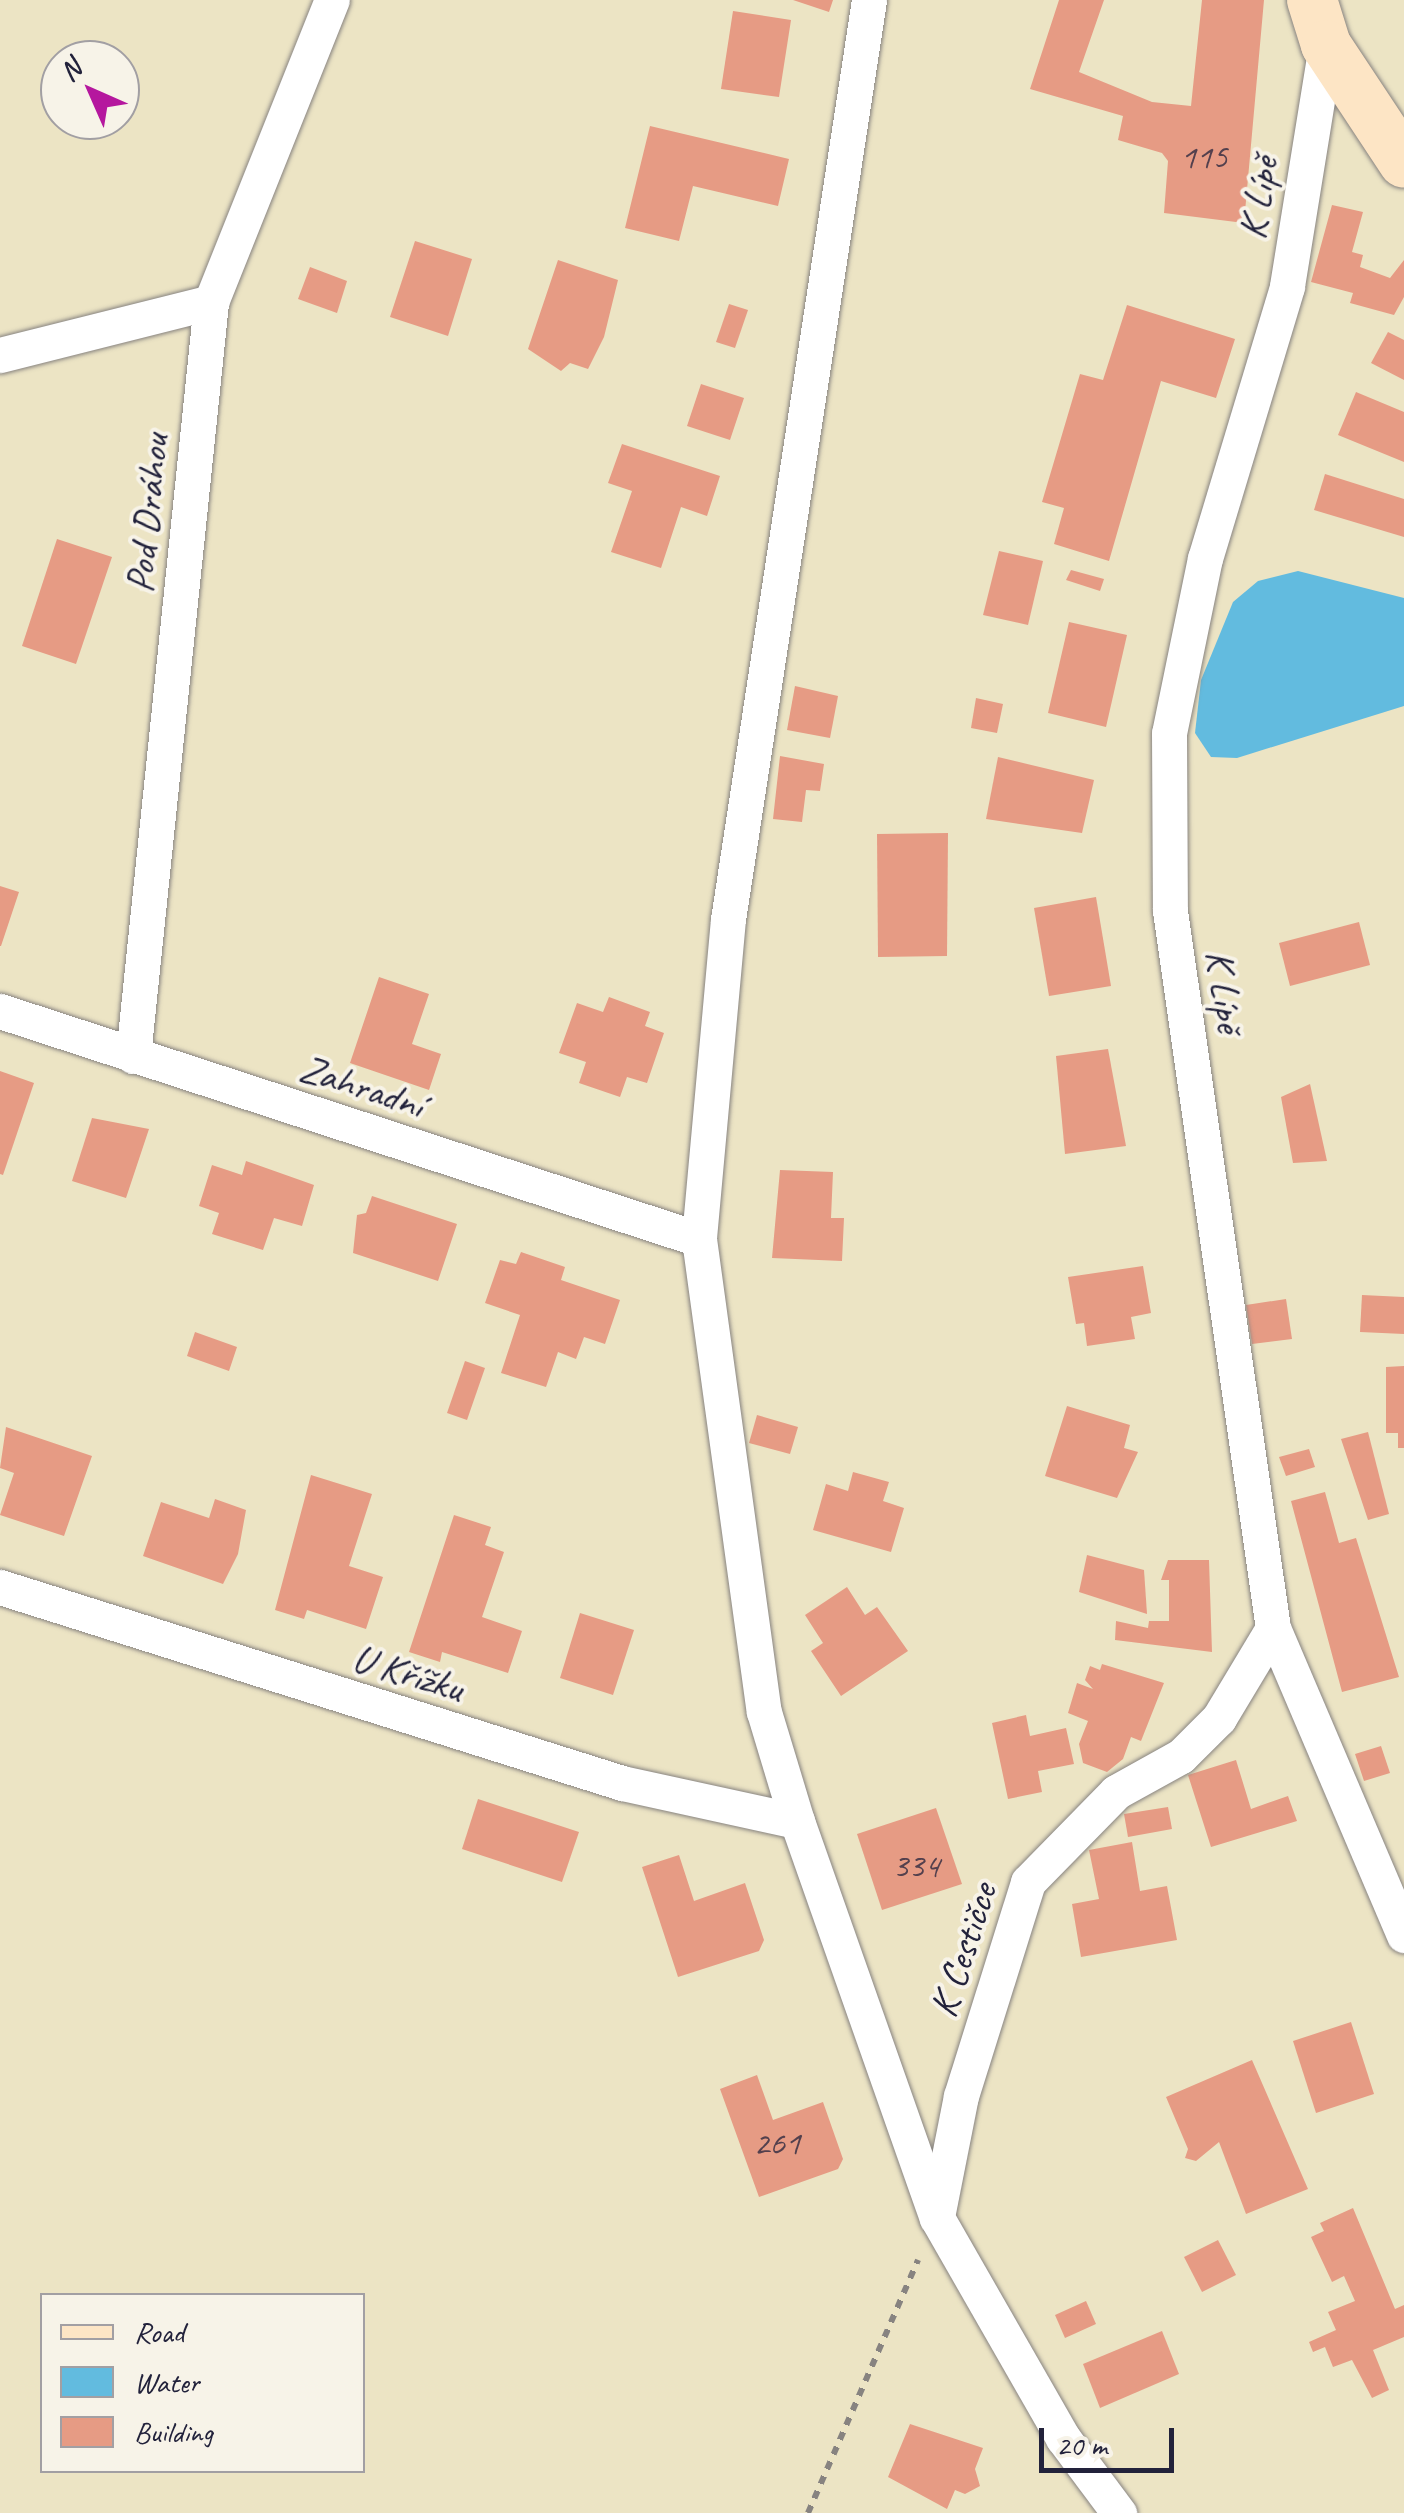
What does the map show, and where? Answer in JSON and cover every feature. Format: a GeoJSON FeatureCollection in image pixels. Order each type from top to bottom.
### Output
{"type":"FeatureCollection","features":[{"type":"Feature","properties":{"kind":"main road"},"geometry":{"type":"LineString","coordinates":[[1319,22],[1404,163]]}},
{"type":"Feature","properties":{"kind":"street","name":"Pod Dráhou"},"geometry":{"type":"LineString","coordinates":[[133,1056],[211,302],[332,0]]}},
{"type":"Feature","properties":{"kind":"street"},"geometry":{"type":"LineString","coordinates":[[870,0],[728,919],[699,1239],[764,1712],[797,1821],[937,2218],[1063,2438],[1119,2513]]}},
{"type":"Feature","properties":{"kind":"street","name":"K Lípě"},"geometry":{"type":"LineString","coordinates":[[1319,22],[1287,287],[1206,558],[1169,734],[1170,911],[1273,1628],[1404,1935]]}},
{"type":"Feature","properties":{"kind":"street"},"geometry":{"type":"LineString","coordinates":[[0,354],[211,302]]}},
{"type":"Feature","properties":{"kind":"street","name":"Zahradní"},"geometry":{"type":"LineString","coordinates":[[0,1011],[699,1239]]}},
{"type":"Feature","properties":{"kind":"street","name":"U Křížku"},"geometry":{"type":"LineString","coordinates":[[0,1587],[622,1782],[797,1821]]}},
{"type":"Feature","properties":{"kind":"street","name":"K Cestičce"},"geometry":{"type":"LineString","coordinates":[[937,2218],[961,2096],[1028,1882],[1116,1792],[1181,1756],[1219,1718],[1273,1628]]}},
{"type":"Feature","properties":{"kind":"path"},"geometry":{"type":"LineString","coordinates":[[808,2513],[937,2218]]}},
{"type":"Feature","properties":{"kind":"water"},"geometry":{"type":"Polygon","coordinates":[[[1298,571],[1404,598],[1404,706],[1237,758],[1211,757],[1195,733],[1201,680],[1233,602],[1258,581],[1298,571]]]}},
{"type":"Feature","properties":{"kind":"building"},"geometry":{"type":"Polygon","coordinates":[[[793,0],[833,0],[829,12],[793,0]]]}},
{"type":"Feature","properties":{"kind":"building"},"geometry":{"type":"Polygon","coordinates":[[[1059,0],[1104,0],[1079,72],[1152,102],[1191,106],[1202,0],[1264,0],[1244,223],[1164,213],[1168,161],[1162,153],[1118,140],[1123,116],[1030,89],[1059,0]]]}},
{"type":"Feature","properties":{"kind":"building"},"geometry":{"type":"Polygon","coordinates":[[[733,11],[791,20],[779,97],[721,89],[733,11]]]}},
{"type":"Feature","properties":{"kind":"building"},"geometry":{"type":"Polygon","coordinates":[[[650,126],[789,159],[778,206],[693,186],[679,241],[625,228],[650,126]]]}},
{"type":"Feature","properties":{"kind":"building"},"geometry":{"type":"Polygon","coordinates":[[[1332,205],[1363,212],[1352,252],[1363,255],[1360,267],[1390,278],[1404,260],[1404,297],[1394,315],[1350,303],[1353,293],[1311,282],[1332,205]]]}},
{"type":"Feature","properties":{"kind":"building"},"geometry":{"type":"Polygon","coordinates":[[[415,241],[472,259],[448,336],[390,317],[415,241]]]}},
{"type":"Feature","properties":{"kind":"building"},"geometry":{"type":"Polygon","coordinates":[[[558,260],[618,280],[604,337],[588,369],[570,363],[561,371],[528,349],[558,260]]]}},
{"type":"Feature","properties":{"kind":"building"},"geometry":{"type":"Polygon","coordinates":[[[310,267],[347,281],[337,313],[298,299],[310,267]]]}},
{"type":"Feature","properties":{"kind":"building"},"geometry":{"type":"Polygon","coordinates":[[[729,304],[748,310],[735,348],[716,342],[729,304]]]}},
{"type":"Feature","properties":{"kind":"building"},"geometry":{"type":"Polygon","coordinates":[[[1127,305],[1235,339],[1216,398],[1161,381],[1109,561],[1054,544],[1064,508],[1042,502],[1080,374],[1103,380],[1127,305]]]}},
{"type":"Feature","properties":{"kind":"building"},"geometry":{"type":"Polygon","coordinates":[[[1388,332],[1404,340],[1404,380],[1371,363],[1388,332]]]}},
{"type":"Feature","properties":{"kind":"building"},"geometry":{"type":"Polygon","coordinates":[[[701,384],[744,398],[730,440],[687,426],[701,384]]]}},
{"type":"Feature","properties":{"kind":"building"},"geometry":{"type":"Polygon","coordinates":[[[1356,392],[1404,412],[1404,462],[1338,435],[1356,392]]]}},
{"type":"Feature","properties":{"kind":"building"},"geometry":{"type":"Polygon","coordinates":[[[622,444],[720,476],[707,516],[681,507],[661,568],[611,552],[632,491],[608,483],[622,444]]]}},
{"type":"Feature","properties":{"kind":"building"},"geometry":{"type":"Polygon","coordinates":[[[1325,474],[1404,499],[1404,537],[1314,510],[1325,474]]]}},
{"type":"Feature","properties":{"kind":"building"},"geometry":{"type":"Polygon","coordinates":[[[57,539],[112,557],[76,664],[22,646],[57,539]]]}},
{"type":"Feature","properties":{"kind":"building"},"geometry":{"type":"Polygon","coordinates":[[[999,551],[1043,561],[1028,625],[983,615],[999,551]]]}},
{"type":"Feature","properties":{"kind":"building"},"geometry":{"type":"Polygon","coordinates":[[[1071,570],[1104,579],[1100,591],[1066,580],[1071,570]]]}},
{"type":"Feature","properties":{"kind":"building"},"geometry":{"type":"Polygon","coordinates":[[[1069,622],[1127,635],[1106,727],[1048,713],[1069,622]]]}},
{"type":"Feature","properties":{"kind":"building"},"geometry":{"type":"Polygon","coordinates":[[[795,686],[838,696],[830,738],[787,730],[795,686]]]}},
{"type":"Feature","properties":{"kind":"building"},"geometry":{"type":"Polygon","coordinates":[[[976,698],[1003,704],[997,733],[971,728],[976,698]]]}},
{"type":"Feature","properties":{"kind":"building"},"geometry":{"type":"Polygon","coordinates":[[[780,756],[824,764],[820,791],[806,790],[802,822],[773,819],[780,756]]]}},
{"type":"Feature","properties":{"kind":"building"},"geometry":{"type":"Polygon","coordinates":[[[998,757],[1094,780],[1082,833],[986,819],[998,757]]]}},
{"type":"Feature","properties":{"kind":"building"},"geometry":{"type":"Polygon","coordinates":[[[948,833],[947,956],[878,957],[877,834],[948,833]]]}},
{"type":"Feature","properties":{"kind":"building"},"geometry":{"type":"Polygon","coordinates":[[[0,886],[19,892],[1,946],[0,946],[0,886]]]}},
{"type":"Feature","properties":{"kind":"building"},"geometry":{"type":"Polygon","coordinates":[[[1096,897],[1111,986],[1049,996],[1034,908],[1096,897]]]}},
{"type":"Feature","properties":{"kind":"building"},"geometry":{"type":"Polygon","coordinates":[[[1359,922],[1370,965],[1290,986],[1279,943],[1359,922]]]}},
{"type":"Feature","properties":{"kind":"building"},"geometry":{"type":"Polygon","coordinates":[[[379,977],[429,994],[412,1044],[441,1054],[429,1090],[350,1063],[379,977]]]}},
{"type":"Feature","properties":{"kind":"building"},"geometry":{"type":"Polygon","coordinates":[[[609,997],[650,1012],[645,1026],[664,1033],[647,1083],[627,1077],[620,1097],[579,1083],[586,1062],[559,1053],[577,1003],[603,1012],[609,997]]]}},
{"type":"Feature","properties":{"kind":"building"},"geometry":{"type":"Polygon","coordinates":[[[1108,1049],[1126,1146],[1065,1154],[1056,1056],[1108,1049]]]}},
{"type":"Feature","properties":{"kind":"building"},"geometry":{"type":"Polygon","coordinates":[[[0,1071],[34,1083],[3,1175],[0,1174],[0,1071]]]}},
{"type":"Feature","properties":{"kind":"building"},"geometry":{"type":"Polygon","coordinates":[[[1310,1084],[1327,1161],[1293,1163],[1281,1097],[1310,1084]]]}},
{"type":"Feature","properties":{"kind":"building"},"geometry":{"type":"Polygon","coordinates":[[[92,1118],[149,1129],[126,1198],[72,1181],[92,1118]]]}},
{"type":"Feature","properties":{"kind":"building"},"geometry":{"type":"Polygon","coordinates":[[[246,1161],[314,1185],[302,1226],[274,1218],[263,1250],[212,1234],[219,1213],[199,1206],[212,1165],[242,1175],[246,1161]]]}},
{"type":"Feature","properties":{"kind":"building"},"geometry":{"type":"Polygon","coordinates":[[[780,1170],[833,1172],[831,1218],[844,1218],[842,1261],[772,1258],[780,1170]]]}},
{"type":"Feature","properties":{"kind":"building"},"geometry":{"type":"Polygon","coordinates":[[[372,1196],[457,1224],[438,1281],[353,1253],[357,1215],[366,1213],[372,1196]]]}},
{"type":"Feature","properties":{"kind":"building"},"geometry":{"type":"Polygon","coordinates":[[[521,1252],[565,1267],[561,1280],[620,1300],[605,1344],[584,1337],[576,1359],[558,1352],[546,1387],[501,1373],[520,1315],[485,1303],[500,1260],[516,1264],[521,1252]]]}},
{"type":"Feature","properties":{"kind":"building"},"geometry":{"type":"Polygon","coordinates":[[[1143,1266],[1151,1313],[1131,1317],[1135,1339],[1087,1346],[1084,1323],[1076,1324],[1068,1277],[1143,1266]]]}},
{"type":"Feature","properties":{"kind":"building"},"geometry":{"type":"Polygon","coordinates":[[[1362,1295],[1404,1297],[1404,1334],[1360,1332],[1362,1295]]]}},
{"type":"Feature","properties":{"kind":"building"},"geometry":{"type":"Polygon","coordinates":[[[1286,1299],[1292,1339],[1252,1344],[1246,1305],[1286,1299]]]}},
{"type":"Feature","properties":{"kind":"building"},"geometry":{"type":"Polygon","coordinates":[[[195,1332],[237,1347],[229,1371],[187,1356],[195,1332]]]}},
{"type":"Feature","properties":{"kind":"building"},"geometry":{"type":"Polygon","coordinates":[[[465,1361],[485,1368],[467,1420],[447,1413],[465,1361]]]}},
{"type":"Feature","properties":{"kind":"building"},"geometry":{"type":"Polygon","coordinates":[[[1404,1366],[1404,1448],[1398,1448],[1398,1433],[1386,1433],[1386,1367],[1404,1366]]]}},
{"type":"Feature","properties":{"kind":"building"},"geometry":{"type":"Polygon","coordinates":[[[1067,1406],[1130,1425],[1124,1448],[1138,1452],[1117,1498],[1045,1476],[1067,1406]]]}},
{"type":"Feature","properties":{"kind":"building"},"geometry":{"type":"Polygon","coordinates":[[[757,1415],[798,1427],[790,1454],[749,1443],[757,1415]]]}},
{"type":"Feature","properties":{"kind":"building"},"geometry":{"type":"Polygon","coordinates":[[[6,1427],[92,1456],[64,1536],[0,1515],[14,1473],[0,1468],[6,1427]]]}},
{"type":"Feature","properties":{"kind":"building"},"geometry":{"type":"Polygon","coordinates":[[[1368,1432],[1389,1514],[1368,1520],[1341,1439],[1368,1432]]]}},
{"type":"Feature","properties":{"kind":"building"},"geometry":{"type":"Polygon","coordinates":[[[1309,1449],[1315,1467],[1286,1476],[1279,1457],[1309,1449]]]}},
{"type":"Feature","properties":{"kind":"building"},"geometry":{"type":"Polygon","coordinates":[[[853,1472],[889,1482],[883,1501],[904,1508],[891,1552],[813,1530],[826,1484],[848,1491],[853,1472]]]}},
{"type":"Feature","properties":{"kind":"building"},"geometry":{"type":"Polygon","coordinates":[[[311,1475],[372,1494],[349,1566],[383,1577],[366,1629],[307,1610],[304,1619],[275,1610],[311,1475]]]}},
{"type":"Feature","properties":{"kind":"building"},"geometry":{"type":"Polygon","coordinates":[[[1325,1492],[1339,1543],[1356,1538],[1399,1677],[1342,1692],[1291,1501],[1325,1492]]]}},
{"type":"Feature","properties":{"kind":"building"},"geometry":{"type":"Polygon","coordinates":[[[215,1499],[246,1510],[238,1554],[223,1584],[143,1556],[161,1502],[209,1518],[215,1499]]]}},
{"type":"Feature","properties":{"kind":"building"},"geometry":{"type":"Polygon","coordinates":[[[454,1515],[491,1527],[485,1545],[504,1552],[482,1617],[522,1631],[508,1673],[442,1652],[440,1662],[409,1652],[454,1515]]]}},
{"type":"Feature","properties":{"kind":"building"},"geometry":{"type":"Polygon","coordinates":[[[1087,1555],[1144,1570],[1147,1614],[1079,1592],[1087,1555]]]}},
{"type":"Feature","properties":{"kind":"building"},"geometry":{"type":"Polygon","coordinates":[[[1168,1560],[1209,1560],[1212,1652],[1115,1640],[1116,1621],[1148,1628],[1149,1621],[1169,1621],[1169,1580],[1161,1580],[1168,1560]]]}},
{"type":"Feature","properties":{"kind":"building"},"geometry":{"type":"Polygon","coordinates":[[[847,1587],[865,1615],[877,1607],[908,1651],[841,1696],[811,1651],[823,1643],[805,1615],[847,1587]]]}},
{"type":"Feature","properties":{"kind":"building"},"geometry":{"type":"Polygon","coordinates":[[[580,1613],[634,1630],[613,1695],[560,1678],[580,1613]]]}},
{"type":"Feature","properties":{"kind":"building"},"geometry":{"type":"Polygon","coordinates":[[[1102,1664],[1164,1683],[1141,1741],[1131,1737],[1123,1759],[1107,1772],[1083,1763],[1079,1744],[1088,1721],[1068,1713],[1077,1683],[1093,1689],[1085,1680],[1090,1666],[1100,1670],[1102,1664]]]}},
{"type":"Feature","properties":{"kind":"building"},"geometry":{"type":"Polygon","coordinates":[[[1026,1715],[1030,1736],[1066,1728],[1074,1764],[1038,1771],[1042,1792],[1008,1799],[992,1723],[1026,1715]]]}},
{"type":"Feature","properties":{"kind":"building"},"geometry":{"type":"Polygon","coordinates":[[[1381,1746],[1390,1773],[1364,1781],[1355,1754],[1381,1746]]]}},
{"type":"Feature","properties":{"kind":"building"},"geometry":{"type":"Polygon","coordinates":[[[1236,1760],[1251,1809],[1288,1796],[1297,1821],[1211,1847],[1188,1775],[1236,1760]]]}},
{"type":"Feature","properties":{"kind":"building"},"geometry":{"type":"Polygon","coordinates":[[[478,1799],[579,1832],[562,1882],[462,1849],[478,1799]]]}},
{"type":"Feature","properties":{"kind":"building"},"geometry":{"type":"Polygon","coordinates":[[[1168,1807],[1172,1829],[1128,1837],[1124,1814],[1168,1807]]]}},
{"type":"Feature","properties":{"kind":"building"},"geometry":{"type":"Polygon","coordinates":[[[936,1808],[962,1884],[882,1910],[857,1834],[936,1808]]]}},
{"type":"Feature","properties":{"kind":"building"},"geometry":{"type":"Polygon","coordinates":[[[1132,1842],[1140,1891],[1167,1886],[1177,1940],[1081,1957],[1072,1904],[1099,1899],[1089,1850],[1132,1842]]]}},
{"type":"Feature","properties":{"kind":"building"},"geometry":{"type":"Polygon","coordinates":[[[679,1855],[694,1901],[745,1883],[764,1940],[759,1951],[678,1977],[642,1867],[679,1855]]]}},
{"type":"Feature","properties":{"kind":"building"},"geometry":{"type":"Polygon","coordinates":[[[1351,2022],[1374,2094],[1316,2113],[1293,2041],[1351,2022]]]}},
{"type":"Feature","properties":{"kind":"building"},"geometry":{"type":"Polygon","coordinates":[[[1252,2060],[1308,2189],[1246,2214],[1219,2142],[1196,2161],[1185,2158],[1188,2149],[1166,2097],[1252,2060]]]}},
{"type":"Feature","properties":{"kind":"building"},"geometry":{"type":"Polygon","coordinates":[[[757,2075],[773,2120],[823,2102],[843,2159],[838,2169],[759,2197],[720,2089],[757,2075]]]}},
{"type":"Feature","properties":{"kind":"building"},"geometry":{"type":"Polygon","coordinates":[[[1353,2208],[1395,2309],[1404,2305],[1404,2337],[1373,2350],[1389,2390],[1372,2398],[1352,2360],[1333,2367],[1325,2347],[1313,2352],[1309,2342],[1336,2330],[1328,2312],[1355,2301],[1344,2276],[1332,2282],[1311,2237],[1324,2231],[1320,2223],[1353,2208]]]}},
{"type":"Feature","properties":{"kind":"building"},"geometry":{"type":"Polygon","coordinates":[[[1218,2240],[1236,2275],[1202,2292],[1184,2257],[1218,2240]]]}},
{"type":"Feature","properties":{"kind":"building"},"geometry":{"type":"Polygon","coordinates":[[[1086,2301],[1096,2324],[1065,2338],[1055,2315],[1086,2301]]]}},
{"type":"Feature","properties":{"kind":"building"},"geometry":{"type":"Polygon","coordinates":[[[1162,2331],[1179,2374],[1100,2408],[1083,2364],[1162,2331]]]}},
{"type":"Feature","properties":{"kind":"building"},"geometry":{"type":"Polygon","coordinates":[[[910,2424],[983,2448],[975,2469],[980,2486],[965,2494],[955,2490],[947,2509],[888,2477],[910,2424]]]}}]}
